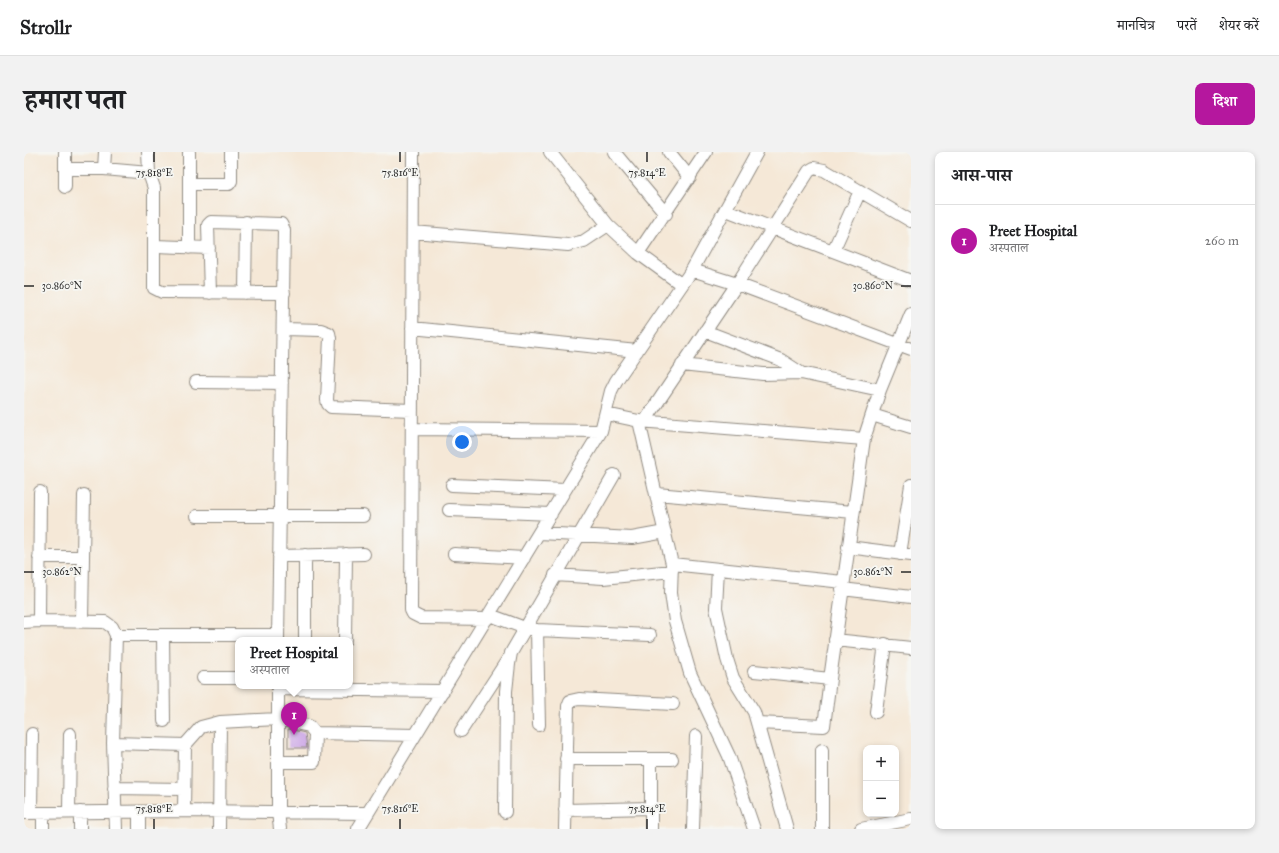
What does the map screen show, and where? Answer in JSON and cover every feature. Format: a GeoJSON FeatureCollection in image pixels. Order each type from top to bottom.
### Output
{"type":"FeatureCollection","features":[{"type":"Feature","properties":{"kind":"street"},"geometry":{"type":"LineString","coordinates":[[65,152],[65,187]]}},
{"type":"Feature","properties":{"kind":"street"},"geometry":{"type":"LineString","coordinates":[[104,169],[105,152]]}},
{"type":"Feature","properties":{"kind":"street"},"geometry":{"type":"LineString","coordinates":[[148,152],[149,173],[154,188],[154,288],[162,292],[284,293]]}},
{"type":"Feature","properties":{"kind":"street"},"geometry":{"type":"LineString","coordinates":[[188,248],[189,152]]}},
{"type":"Feature","properties":{"kind":"street"},"geometry":{"type":"LineString","coordinates":[[189,184],[229,184],[231,180],[231,152]]}},
{"type":"Feature","properties":{"kind":"street"},"geometry":{"type":"LineString","coordinates":[[413,152],[413,614],[421,618],[488,617],[531,629],[650,635]]}},
{"type":"Feature","properties":{"kind":"street"},"geometry":{"type":"LineString","coordinates":[[550,152],[608,225],[638,252],[682,285]]}},
{"type":"Feature","properties":{"kind":"street"},"geometry":{"type":"LineString","coordinates":[[614,152],[666,214]]}},
{"type":"Feature","properties":{"kind":"street"},"geometry":{"type":"LineString","coordinates":[[669,152],[690,178]]}},
{"type":"Feature","properties":{"kind":"street"},"geometry":{"type":"LineString","coordinates":[[638,252],[666,214],[706,152]]}},
{"type":"Feature","properties":{"kind":"street"},"geometry":{"type":"LineString","coordinates":[[358,829],[601,431],[611,391],[616,381],[692,270],[726,210],[754,153]]}},
{"type":"Feature","properties":{"kind":"street"},"geometry":{"type":"LineString","coordinates":[[754,829],[729,756],[690,673],[673,611],[672,567],[642,421],[705,332],[774,228],[809,171],[814,168],[824,170],[911,221]]}},
{"type":"Feature","properties":{"kind":"street"},"geometry":{"type":"LineString","coordinates":[[65,169],[104,169],[149,173]]}},
{"type":"Feature","properties":{"kind":"street"},"geometry":{"type":"LineString","coordinates":[[833,251],[860,191]]}},
{"type":"Feature","properties":{"kind":"street"},"geometry":{"type":"LineString","coordinates":[[726,210],[911,281]]}},
{"type":"Feature","properties":{"kind":"street"},"geometry":{"type":"LineString","coordinates":[[116,636],[278,637],[284,329],[284,227],[276,223],[211,222],[208,225],[210,293]]}},
{"type":"Feature","properties":{"kind":"street"},"geometry":{"type":"LineString","coordinates":[[245,293],[246,222]]}},
{"type":"Feature","properties":{"kind":"street"},"geometry":{"type":"LineString","coordinates":[[413,232],[568,245],[584,241],[608,225]]}},
{"type":"Feature","properties":{"kind":"street"},"geometry":{"type":"LineString","coordinates":[[155,246],[209,248]]}},
{"type":"Feature","properties":{"kind":"street"},"geometry":{"type":"LineString","coordinates":[[692,270],[737,284],[911,349]]}},
{"type":"Feature","properties":{"kind":"street"},"geometry":{"type":"LineString","coordinates":[[757,723],[824,726],[864,439],[880,390],[911,314]]}},
{"type":"Feature","properties":{"kind":"street"},"geometry":{"type":"LineString","coordinates":[[412,328],[637,351]]}},
{"type":"Feature","properties":{"kind":"street"},"geometry":{"type":"LineString","coordinates":[[284,329],[321,330],[329,333],[327,400],[331,407],[412,410]]}},
{"type":"Feature","properties":{"kind":"street"},"geometry":{"type":"LineString","coordinates":[[705,332],[781,360],[801,373]]}},
{"type":"Feature","properties":{"kind":"street"},"geometry":{"type":"LineString","coordinates":[[682,365],[763,374],[801,373],[880,390]]}},
{"type":"Feature","properties":{"kind":"street"},"geometry":{"type":"LineString","coordinates":[[196,382],[282,383]]}},
{"type":"Feature","properties":{"kind":"street"},"geometry":{"type":"LineString","coordinates":[[606,414],[642,421],[864,439]]}},
{"type":"Feature","properties":{"kind":"street"},"geometry":{"type":"LineString","coordinates":[[872,415],[911,427]]}},
{"type":"Feature","properties":{"kind":"street"},"geometry":{"type":"LineString","coordinates":[[412,429],[601,431]]}},
{"type":"Feature","properties":{"kind":"street"},"geometry":{"type":"LineString","coordinates":[[461,731],[512,653],[531,629],[555,576],[614,475]]}},
{"type":"Feature","properties":{"kind":"street"},"geometry":{"type":"LineString","coordinates":[[452,485],[565,490]]}},
{"type":"Feature","properties":{"kind":"street"},"geometry":{"type":"LineString","coordinates":[[848,547],[906,555],[911,485]]}},
{"type":"Feature","properties":{"kind":"street"},"geometry":{"type":"LineString","coordinates":[[39,621],[40,492]]}},
{"type":"Feature","properties":{"kind":"street"},"geometry":{"type":"LineString","coordinates":[[657,494],[853,512]]}},
{"type":"Feature","properties":{"kind":"street"},"geometry":{"type":"LineString","coordinates":[[82,621],[84,495]]}},
{"type":"Feature","properties":{"kind":"street"},"geometry":{"type":"LineString","coordinates":[[449,510],[551,514]]}},
{"type":"Feature","properties":{"kind":"street"},"geometry":{"type":"LineString","coordinates":[[197,516],[363,516]]}},
{"type":"Feature","properties":{"kind":"street"},"geometry":{"type":"LineString","coordinates":[[539,533],[632,538],[665,532]]}},
{"type":"Feature","properties":{"kind":"street"},"geometry":{"type":"LineString","coordinates":[[345,637],[346,554]]}},
{"type":"Feature","properties":{"kind":"street"},"geometry":{"type":"LineString","coordinates":[[279,556],[364,554]]}},
{"type":"Feature","properties":{"kind":"street"},"geometry":{"type":"LineString","coordinates":[[454,554],[524,558]]}},
{"type":"Feature","properties":{"kind":"street"},"geometry":{"type":"LineString","coordinates":[[305,555],[305,637]]}},
{"type":"Feature","properties":{"kind":"street"},"geometry":{"type":"LineString","coordinates":[[39,557],[83,557]]}},
{"type":"Feature","properties":{"kind":"street"},"geometry":{"type":"LineString","coordinates":[[555,576],[603,578],[672,567],[718,569],[911,597]]}},
{"type":"Feature","properties":{"kind":"street"},"geometry":{"type":"LineString","coordinates":[[718,569],[716,616],[727,659],[733,678],[751,705],[787,829]]}},
{"type":"Feature","properties":{"kind":"street"},"geometry":{"type":"LineString","coordinates":[[24,622],[105,622],[112,627],[116,636],[113,743],[116,829]]}},
{"type":"Feature","properties":{"kind":"street"},"geometry":{"type":"LineString","coordinates":[[531,629],[539,725]]}},
{"type":"Feature","properties":{"kind":"street"},"geometry":{"type":"LineString","coordinates":[[163,636],[164,721]]}},
{"type":"Feature","properties":{"kind":"street"},"geometry":{"type":"LineString","coordinates":[[835,640],[885,644],[911,648]]}},
{"type":"Feature","properties":{"kind":"street"},"geometry":{"type":"LineString","coordinates":[[876,712],[885,644]]}},
{"type":"Feature","properties":{"kind":"street"},"geometry":{"type":"LineString","coordinates":[[505,812],[506,686],[512,653]]}},
{"type":"Feature","properties":{"kind":"street"},"geometry":{"type":"LineString","coordinates":[[754,671],[830,679]]}},
{"type":"Feature","properties":{"kind":"street"},"geometry":{"type":"LineString","coordinates":[[203,678],[235,678]]}},
{"type":"Feature","properties":{"kind":"street"},"geometry":{"type":"LineString","coordinates":[[353,688],[443,691]]}},
{"type":"Feature","properties":{"kind":"street"},"geometry":{"type":"LineString","coordinates":[[278,689],[278,812],[280,829]]}},
{"type":"Feature","properties":{"kind":"street"},"geometry":{"type":"LineString","coordinates":[[565,829],[568,706],[570,701],[579,699],[673,704]]}},
{"type":"Feature","properties":{"kind":"street"},"geometry":{"type":"LineString","coordinates":[[184,811],[185,745],[201,727],[220,722],[277,719],[309,726],[315,733],[314,762],[278,762]]}},
{"type":"Feature","properties":{"kind":"street"},"geometry":{"type":"LineString","coordinates":[[219,829],[220,722]]}},
{"type":"Feature","properties":{"kind":"street"},"geometry":{"type":"LineString","coordinates":[[315,733],[415,735]]}},
{"type":"Feature","properties":{"kind":"street"},"geometry":{"type":"LineString","coordinates":[[32,734],[32,813],[42,829]]}},
{"type":"Feature","properties":{"kind":"street"},"geometry":{"type":"LineString","coordinates":[[70,734],[74,812],[80,829]]}},
{"type":"Feature","properties":{"kind":"street"},"geometry":{"type":"LineString","coordinates":[[693,829],[696,736]]}},
{"type":"Feature","properties":{"kind":"street"},"geometry":{"type":"LineString","coordinates":[[113,743],[185,745]]}},
{"type":"Feature","properties":{"kind":"street"},"geometry":{"type":"LineString","coordinates":[[822,750],[822,829]]}},
{"type":"Feature","properties":{"kind":"street"},"geometry":{"type":"LineString","coordinates":[[566,759],[672,759]]}},
{"type":"Feature","properties":{"kind":"street"},"geometry":{"type":"LineString","coordinates":[[651,759],[652,829]]}},
{"type":"Feature","properties":{"kind":"street"},"geometry":{"type":"LineString","coordinates":[[114,788],[184,789]]}},
{"type":"Feature","properties":{"kind":"street"},"geometry":{"type":"LineString","coordinates":[[565,810],[651,808]]}},
{"type":"Feature","properties":{"kind":"street"},"geometry":{"type":"LineString","coordinates":[[32,813],[220,811],[368,813]]}},
{"type":"Feature","properties":{"kind":"street"},"geometry":{"type":"LineString","coordinates":[[139,812],[139,829]]}},
{"type":"Feature","properties":{"kind":"street"},"geometry":{"type":"LineString","coordinates":[[861,829],[895,826],[911,819]]}},
{"type":"Feature","properties":{"kind":"building"},"geometry":{"type":"Polygon","coordinates":[[[288,729],[305,733],[307,748],[288,748],[288,729]]]}},
{"type":"Feature","properties":{"kind":"place","name":"Preet Hospital"},"geometry":{"type":"Point","coordinates":[294,735]}}]}
